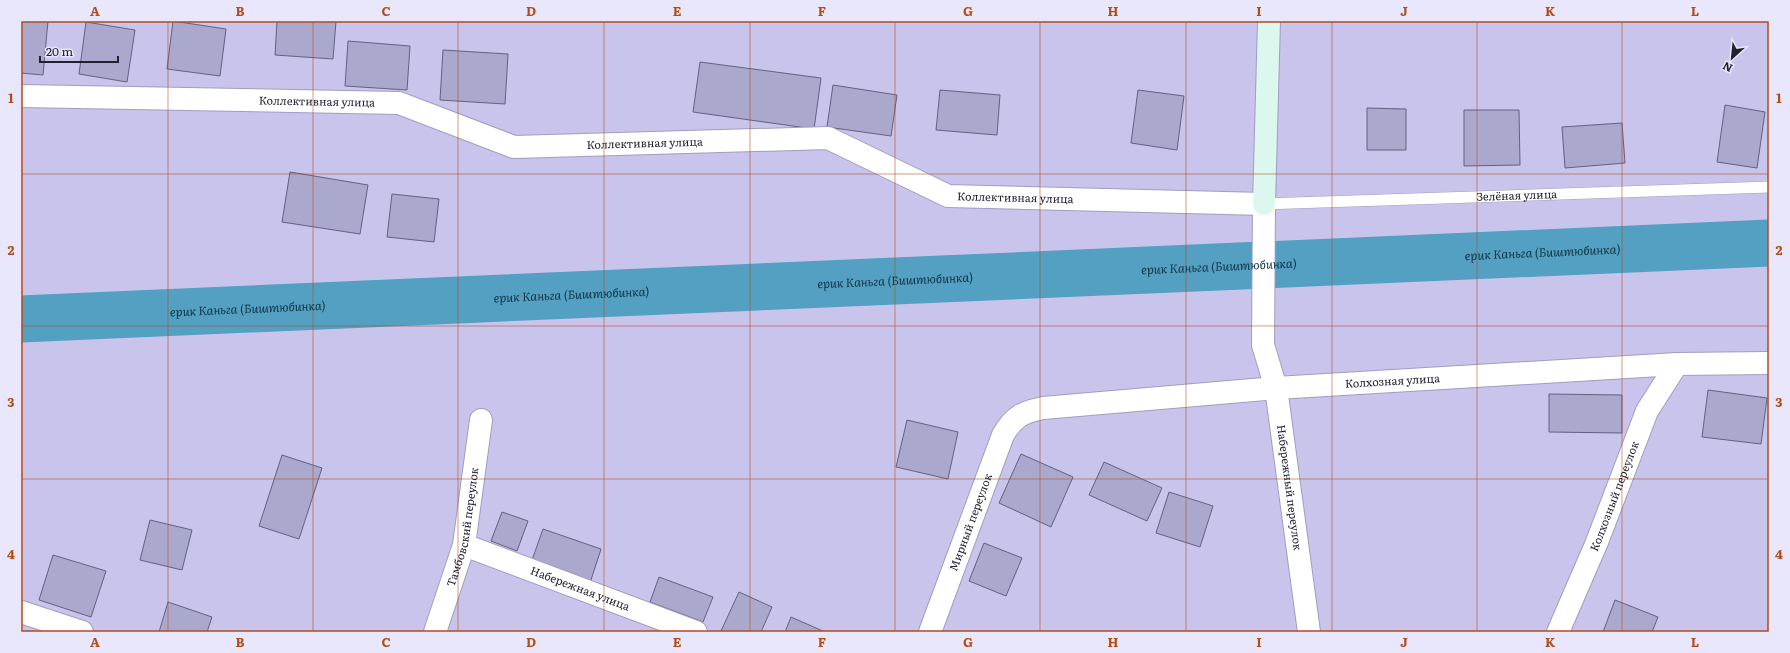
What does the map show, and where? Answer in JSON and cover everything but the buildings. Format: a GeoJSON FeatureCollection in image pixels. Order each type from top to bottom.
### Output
{"type":"FeatureCollection","features":[{"type":"Feature","properties":{"kind":"street"},"geometry":{"type":"LineString","coordinates":[[1264,204],[1269,21]]}},
{"type":"Feature","properties":{"kind":"street","name":"Коллективная улица"},"geometry":{"type":"LineString","coordinates":[[21,96],[399,103],[514,147],[828,138],[948,196],[1264,204]]}},
{"type":"Feature","properties":{"kind":"street","name":"Набережный переулок"},"geometry":{"type":"LineString","coordinates":[[1264,204],[1263,345],[1276,388],[1309,632]]}},
{"type":"Feature","properties":{"kind":"street","name":"Колхозная улица"},"geometry":{"type":"LineString","coordinates":[[1018,416],[1043,408],[1276,388],[1677,364],[1769,363]]}},
{"type":"Feature","properties":{"kind":"street","name":"Колхозный переулок"},"geometry":{"type":"LineString","coordinates":[[1558,632],[1597,542],[1647,411],[1677,364]]}},
{"type":"Feature","properties":{"kind":"street","name":"Мирный переулок"},"geometry":{"type":"LineString","coordinates":[[930,632],[1003,435],[1009,424],[1018,416]]}},
{"type":"Feature","properties":{"kind":"street","name":"Тамбовский переулок"},"geometry":{"type":"LineString","coordinates":[[435,632],[464,545],[481,420]]}},
{"type":"Feature","properties":{"kind":"street","name":"Набережная улица"},"geometry":{"type":"LineString","coordinates":[[464,545],[696,632]]}},
{"type":"Feature","properties":{"kind":"street"},"geometry":{"type":"LineString","coordinates":[[21,612],[82,632]]}},
{"type":"Feature","properties":{"kind":"lane","name":"Зелёная улица"},"geometry":{"type":"LineString","coordinates":[[1264,204],[1769,187]]}},
{"type":"Feature","properties":{"kind":"waterway","name":"ерик Каньга (Биштюбинка)"},"geometry":{"type":"LineString","coordinates":[[21,319],[1769,243]]}}]}
